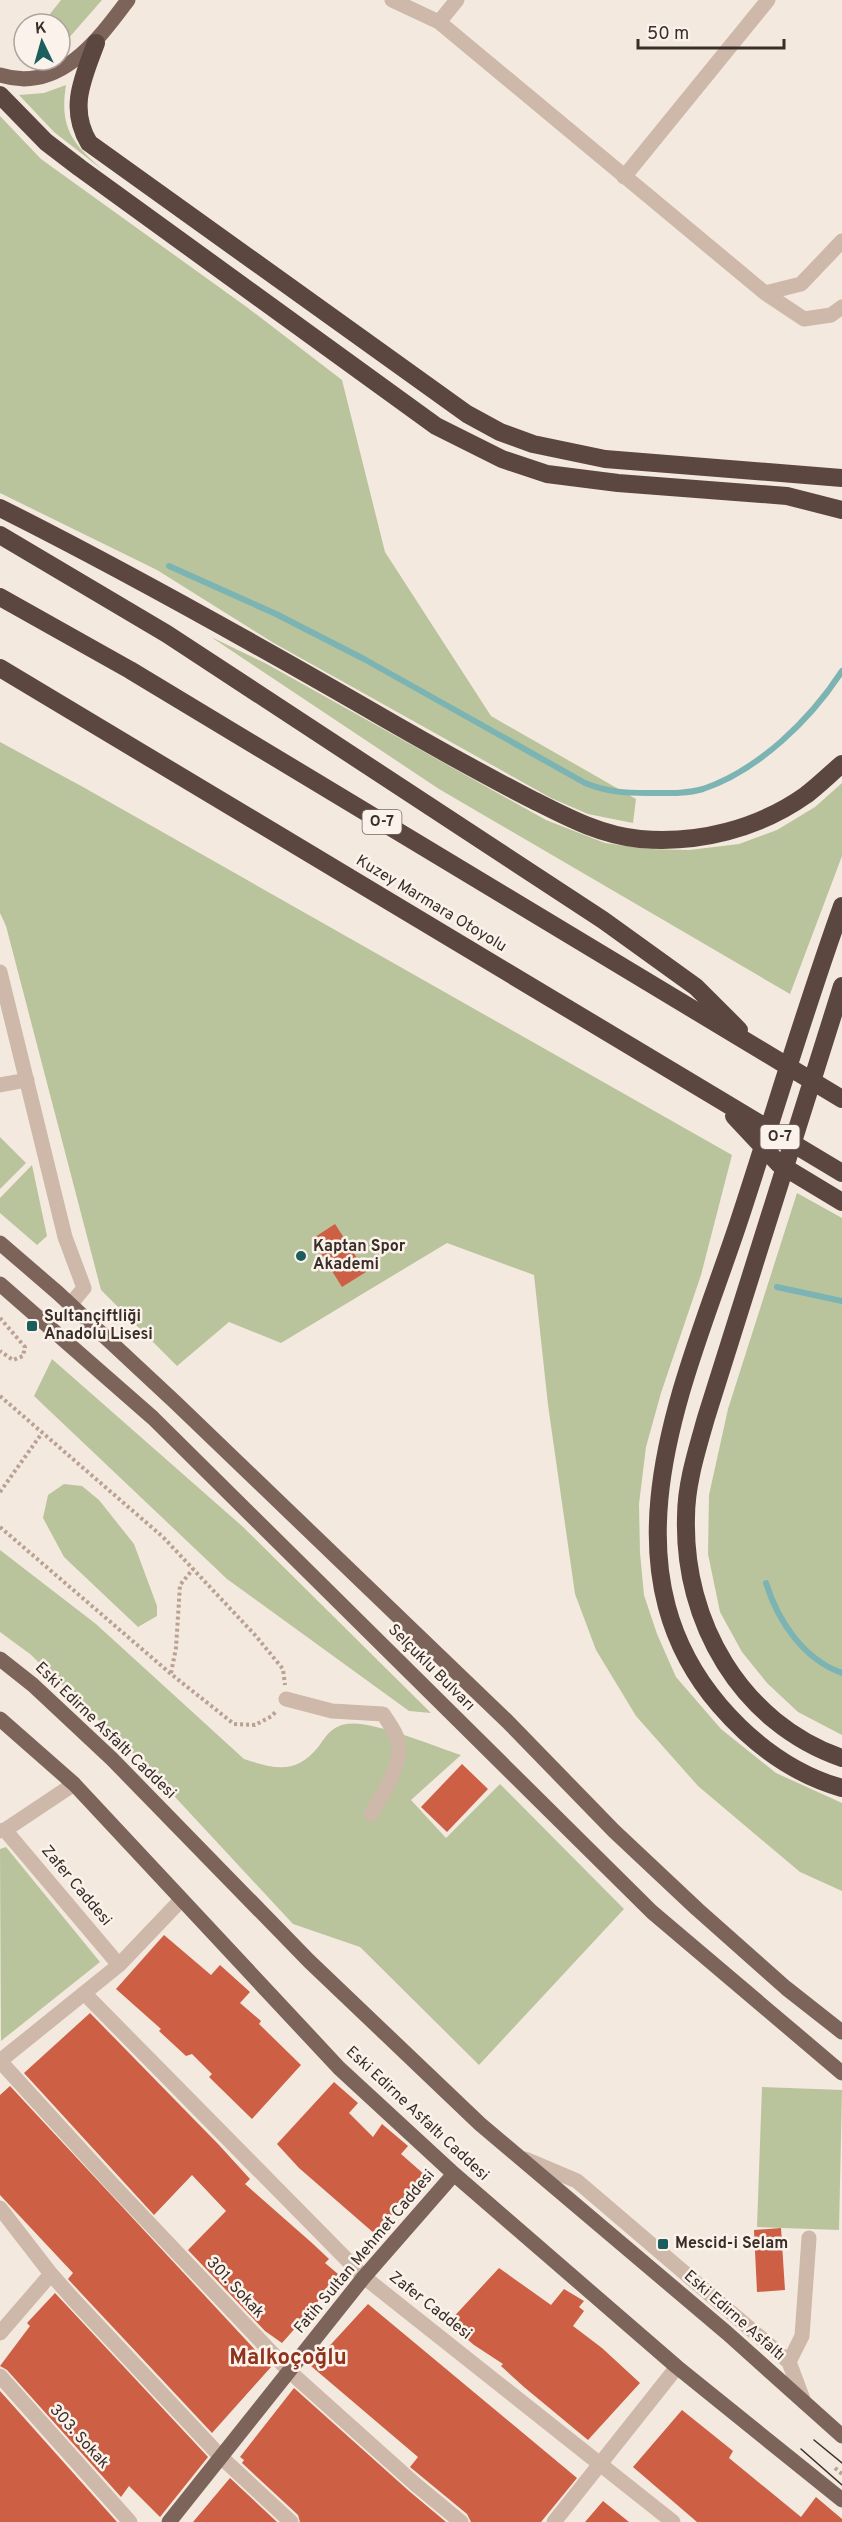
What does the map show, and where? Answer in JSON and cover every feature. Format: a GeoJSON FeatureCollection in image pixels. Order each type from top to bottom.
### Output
{"type":"FeatureCollection","features":[{"type":"Feature","properties":{"kind":"highway"},"geometry":{"type":"LineString","coordinates":[[96,43],[79,89],[81,130],[90,143],[467,414],[500,432],[534,444],[605,459],[842,478]]}},
{"type":"Feature","properties":{"kind":"highway"},"geometry":{"type":"LineString","coordinates":[[0,95],[46,142],[80,168],[436,426],[468,444],[502,459],[547,474],[618,483],[787,496],[842,510]]}},
{"type":"Feature","properties":{"kind":"highway"},"geometry":{"type":"LineString","coordinates":[[0,508],[145,582],[438,749],[591,828],[622,836],[671,840],[703,837],[740,829],[806,795],[842,764]]}},
{"type":"Feature","properties":{"kind":"highway"},"geometry":{"type":"LineString","coordinates":[[0,536],[167,634],[603,920],[696,987],[761,1052]]}},
{"type":"Feature","properties":{"kind":"highway","name":"O-7"},"geometry":{"type":"LineString","coordinates":[[0,597],[130,670],[842,1099]]}},
{"type":"Feature","properties":{"kind":"highway","name":"Kuzey Marmara Otoyolu"},"geometry":{"type":"LineString","coordinates":[[0,668],[842,1173]]}},
{"type":"Feature","properties":{"kind":"highway"},"geometry":{"type":"LineString","coordinates":[[842,906],[689,1367],[666,1448],[660,1481],[657,1519],[658,1558],[663,1592],[675,1631],[691,1668],[737,1726],[771,1754],[806,1775],[842,1788]]}},
{"type":"Feature","properties":{"kind":"highway"},"geometry":{"type":"LineString","coordinates":[[842,986],[697,1449],[686,1515],[686,1548],[692,1583],[711,1642],[727,1670],[748,1696],[769,1716],[798,1738],[842,1758]]}},
{"type":"Feature","properties":{"kind":"highway"},"geometry":{"type":"LineString","coordinates":[[718,1100],[779,1164],[842,1202]]}},
{"type":"Feature","properties":{"kind":"main road"},"geometry":{"type":"LineString","coordinates":[[0,75],[31,78],[56,71],[75,61],[96,43],[128,0]]}},
{"type":"Feature","properties":{"kind":"main road","name":"Selçuklu Bulvarı"},"geometry":{"type":"LineString","coordinates":[[0,1243],[70,1305],[507,1721],[614,1831],[688,1902],[786,1988],[842,2032]]}},
{"type":"Feature","properties":{"kind":"main road","name":"Selçuklu Bulvarı"},"geometry":{"type":"LineString","coordinates":[[0,1284],[153,1418],[652,1912],[842,2073]]}},
{"type":"Feature","properties":{"kind":"main road","name":"Eski Edirne Asfaltı Caddesi"},"geometry":{"type":"LineString","coordinates":[[0,1659],[33,1685],[104,1752],[309,1960],[480,2124],[518,2157]]}},
{"type":"Feature","properties":{"kind":"main road","name":"Eski Edirne Asfaltı Caddesi"},"geometry":{"type":"LineString","coordinates":[[0,1719],[74,1784],[339,2068],[454,2174],[677,2367],[842,2500]]}},
{"type":"Feature","properties":{"kind":"main road","name":"Eski Edirne Asfaltı"},"geometry":{"type":"LineString","coordinates":[[518,2157],[727,2332],[842,2436]]}},
{"type":"Feature","properties":{"kind":"main road","name":"Fatih Sultan Mehmet Caddesi"},"geometry":{"type":"LineString","coordinates":[[169,2522],[364,2277],[454,2174]]}},
{"type":"Feature","properties":{"kind":"street"},"geometry":{"type":"LineString","coordinates":[[392,0],[439,22],[765,293],[804,319],[831,315],[842,307]]}},
{"type":"Feature","properties":{"kind":"street"},"geometry":{"type":"LineString","coordinates":[[439,22],[457,0]]}},
{"type":"Feature","properties":{"kind":"street"},"geometry":{"type":"LineString","coordinates":[[624,177],[768,0]]}},
{"type":"Feature","properties":{"kind":"street"},"geometry":{"type":"LineString","coordinates":[[765,293],[801,284],[842,241]]}},
{"type":"Feature","properties":{"kind":"street"},"geometry":{"type":"LineString","coordinates":[[0,972],[65,1237],[84,1288],[70,1305]]}},
{"type":"Feature","properties":{"kind":"street"},"geometry":{"type":"LineString","coordinates":[[0,1085],[27,1080]]}},
{"type":"Feature","properties":{"kind":"street"},"geometry":{"type":"LineString","coordinates":[[286,1699],[332,1711],[383,1714],[393,1729],[399,1747],[386,1788],[371,1814]]}},
{"type":"Feature","properties":{"kind":"street","name":"Zafer Caddesi"},"geometry":{"type":"LineString","coordinates":[[74,1784],[3,1830],[119,1965]]}},
{"type":"Feature","properties":{"kind":"street"},"geometry":{"type":"LineString","coordinates":[[0,2061],[119,1965],[181,1900]]}},
{"type":"Feature","properties":{"kind":"street","name":"Zafer Caddesi"},"geometry":{"type":"LineString","coordinates":[[84,1994],[364,2277],[673,2522]]}},
{"type":"Feature","properties":{"kind":"street","name":"301. Sokak"},"geometry":{"type":"LineString","coordinates":[[0,2061],[113,2185],[289,2371],[461,2522]]}},
{"type":"Feature","properties":{"kind":"street"},"geometry":{"type":"LineString","coordinates":[[518,2157],[577,2181],[789,2362],[804,2402]]}},
{"type":"Feature","properties":{"kind":"street"},"geometry":{"type":"LineString","coordinates":[[0,2208],[51,2274],[221,2457],[291,2522]]}},
{"type":"Feature","properties":{"kind":"street"},"geometry":{"type":"LineString","coordinates":[[789,2362],[802,2336],[809,2238]]}},
{"type":"Feature","properties":{"kind":"street"},"geometry":{"type":"LineString","coordinates":[[0,2333],[51,2274]]}},
{"type":"Feature","properties":{"kind":"street"},"geometry":{"type":"LineString","coordinates":[[554,2522],[677,2367]]}},
{"type":"Feature","properties":{"kind":"street","name":"303. Sokak"},"geometry":{"type":"LineString","coordinates":[[0,2376],[130,2522]]}},
{"type":"Feature","properties":{"kind":"path"},"geometry":{"type":"LineString","coordinates":[[0,1318],[25,1347],[23,1356],[13,1360],[0,1351]]}},
{"type":"Feature","properties":{"kind":"path"},"geometry":{"type":"LineString","coordinates":[[0,1396],[163,1537],[255,1635],[283,1669],[286,1699],[272,1716],[255,1725],[234,1724],[171,1674],[0,1527]]}},
{"type":"Feature","properties":{"kind":"path"},"geometry":{"type":"LineString","coordinates":[[0,1492],[42,1433]]}},
{"type":"Feature","properties":{"kind":"path"},"geometry":{"type":"LineString","coordinates":[[171,1674],[176,1648],[180,1585],[193,1569]]}},
{"type":"Feature","properties":{"kind":"path"},"geometry":{"type":"LineString","coordinates":[[835,2468],[842,2474]]}},
{"type":"Feature","properties":{"kind":"green space"},"geometry":{"type":"Polygon","coordinates":[[[61,0],[102,0],[72,34],[72,12],[52,12],[61,0]]]}},
{"type":"Feature","properties":{"kind":"green space"},"geometry":{"type":"Polygon","coordinates":[[[66,85],[65,113],[71,134],[84,152],[104,171],[54,132],[19,95],[44,93],[66,85]]]}},
{"type":"Feature","properties":{"kind":"green space"},"geometry":{"type":"Polygon","coordinates":[[[0,116],[41,159],[248,308],[342,380],[385,552],[491,716],[636,799],[633,823],[588,814],[551,798],[272,642],[157,570],[0,493],[0,116]]]}},
{"type":"Feature","properties":{"kind":"green space"},"geometry":{"type":"Polygon","coordinates":[[[211,637],[265,663],[546,820],[605,843],[649,849],[689,850],[739,844],[777,830],[815,807],[842,783],[842,856],[790,994],[439,789],[211,637]]]}},
{"type":"Feature","properties":{"kind":"green space"},"geometry":{"type":"Polygon","coordinates":[[[0,742],[732,1155],[701,1275],[661,1393],[646,1447],[639,1504],[644,1595],[657,1634],[676,1677],[721,1729],[776,1773],[842,1803],[842,1891],[800,1872],[698,1786],[636,1716],[596,1650],[575,1594],[548,1405],[534,1275],[447,1243],[281,1343],[229,1322],[177,1366],[101,1290],[6,926],[0,913],[0,742]]]}},
{"type":"Feature","properties":{"kind":"green space"},"geometry":{"type":"Polygon","coordinates":[[[0,1137],[26,1163],[0,1189],[0,1137]]]}},
{"type":"Feature","properties":{"kind":"green space"},"geometry":{"type":"Polygon","coordinates":[[[32,1165],[47,1236],[37,1245],[0,1213],[0,1198],[32,1165]]]}},
{"type":"Feature","properties":{"kind":"green space"},"geometry":{"type":"Polygon","coordinates":[[[797,1193],[842,1218],[842,1735],[798,1712],[767,1683],[742,1652],[720,1612],[708,1554],[709,1495],[728,1409],[797,1193]]]}},
{"type":"Feature","properties":{"kind":"green space"},"geometry":{"type":"Polygon","coordinates":[[[52,1359],[242,1526],[431,1713],[409,1711],[227,1579],[34,1396],[52,1359]]]}},
{"type":"Feature","properties":{"kind":"green space"},"geometry":{"type":"Polygon","coordinates":[[[64,1484],[82,1486],[99,1500],[134,1544],[157,1606],[157,1616],[138,1627],[64,1557],[43,1518],[48,1495],[64,1484]]]}},
{"type":"Feature","properties":{"kind":"green space"},"geometry":{"type":"Polygon","coordinates":[[[0,1550],[96,1624],[244,1759],[275,1767],[302,1762],[333,1729],[346,1724],[386,1730],[461,1755],[411,1800],[446,1838],[500,1784],[624,1909],[479,2065],[360,1947],[293,1924],[150,1770],[30,1654],[0,1632],[0,1550]]]}},
{"type":"Feature","properties":{"kind":"green space"},"geometry":{"type":"Polygon","coordinates":[[[6,1847],[100,1962],[1,2041],[0,1849],[6,1847]]]}},
{"type":"Feature","properties":{"kind":"green space"},"geometry":{"type":"Polygon","coordinates":[[[762,2087],[842,2090],[839,2230],[757,2227],[762,2087]]]}},
{"type":"Feature","properties":{"kind":"building"},"geometry":{"type":"Polygon","coordinates":[[[335,1224],[366,1272],[342,1287],[312,1239],[335,1224]]]}},
{"type":"Feature","properties":{"kind":"building"},"geometry":{"type":"Polygon","coordinates":[[[462,1764],[488,1789],[447,1832],[421,1807],[462,1764]]]}},
{"type":"Feature","properties":{"kind":"building"},"geometry":{"type":"Polygon","coordinates":[[[164,1935],[211,1975],[220,1965],[250,1992],[240,2003],[261,2021],[259,2024],[301,2065],[252,2119],[209,2077],[212,2074],[192,2054],[186,2056],[159,2031],[161,2029],[116,1989],[164,1935]]]}},
{"type":"Feature","properties":{"kind":"building"},"geometry":{"type":"Polygon","coordinates":[[[90,2013],[250,2179],[245,2184],[329,2259],[325,2263],[338,2274],[313,2308],[282,2343],[265,2331],[188,2250],[226,2211],[192,2175],[154,2215],[24,2073],[90,2013]]]}},
{"type":"Feature","properties":{"kind":"building"},"geometry":{"type":"Polygon","coordinates":[[[334,2082],[358,2103],[349,2113],[373,2137],[382,2124],[408,2146],[401,2154],[426,2176],[375,2234],[299,2168],[277,2144],[334,2082]]]}},
{"type":"Feature","properties":{"kind":"building"},"geometry":{"type":"Polygon","coordinates":[[[10,2086],[271,2367],[212,2433],[68,2279],[73,2273],[0,2195],[0,2095],[10,2086]]]}},
{"type":"Feature","properties":{"kind":"building"},"geometry":{"type":"Polygon","coordinates":[[[781,2228],[785,2290],[757,2292],[754,2230],[781,2228]]]}},
{"type":"Feature","properties":{"kind":"building"},"geometry":{"type":"Polygon","coordinates":[[[499,2268],[551,2305],[564,2289],[584,2301],[579,2307],[584,2311],[573,2326],[602,2348],[640,2383],[588,2440],[524,2387],[501,2366],[503,2364],[474,2345],[448,2323],[499,2268]]]}},
{"type":"Feature","properties":{"kind":"building"},"geometry":{"type":"Polygon","coordinates":[[[55,2293],[208,2457],[160,2517],[129,2486],[121,2497],[7,2370],[0,2366],[30,2326],[27,2323],[55,2293]]]}},
{"type":"Feature","properties":{"kind":"building"},"geometry":{"type":"Polygon","coordinates":[[[368,2304],[577,2478],[541,2522],[471,2522],[467,2514],[410,2467],[418,2457],[311,2366],[368,2304]]]}},
{"type":"Feature","properties":{"kind":"building"},"geometry":{"type":"Polygon","coordinates":[[[294,2388],[446,2522],[300,2522],[298,2515],[242,2463],[244,2460],[240,2457],[294,2388]]]}},
{"type":"Feature","properties":{"kind":"building"},"geometry":{"type":"Polygon","coordinates":[[[0,2391],[117,2522],[0,2522],[0,2391]]]}},
{"type":"Feature","properties":{"kind":"building"},"geometry":{"type":"Polygon","coordinates":[[[682,2410],[733,2451],[729,2458],[801,2517],[816,2497],[842,2519],[842,2522],[697,2522],[633,2467],[682,2410]]]}},
{"type":"Feature","properties":{"kind":"building"},"geometry":{"type":"Polygon","coordinates":[[[230,2478],[277,2522],[193,2522],[230,2478]]]}},
{"type":"Feature","properties":{"kind":"building"},"geometry":{"type":"Polygon","coordinates":[[[603,2501],[629,2522],[585,2522],[603,2501]]]}},
{"type":"Feature","properties":{"kind":"waterway"},"geometry":{"type":"LineString","coordinates":[[169,566],[276,614],[364,659],[585,783],[616,791],[640,793],[696,791],[724,780],[744,769],[782,741],[815,707],[842,671]]}},
{"type":"Feature","properties":{"kind":"waterway"},"geometry":{"type":"LineString","coordinates":[[777,1287],[842,1301]]}},
{"type":"Feature","properties":{"kind":"waterway"},"geometry":{"type":"LineString","coordinates":[[766,1583],[777,1611],[794,1637],[815,1658],[842,1673]]}},
{"type":"Feature","properties":{"kind":"tram line"},"geometry":{"type":"LineString","coordinates":[[814,2440],[842,2463]]}},
{"type":"Feature","properties":{"kind":"tram line"},"geometry":{"type":"LineString","coordinates":[[801,2449],[842,2485]]}},
{"type":"Feature","properties":{"kind":"place","name":"Kaptan Spor Akademi"},"geometry":{"type":"Point","coordinates":[301,1256]}},
{"type":"Feature","properties":{"kind":"place","name":"Sultançiftliği Anadolu Lisesi"},"geometry":{"type":"Point","coordinates":[32,1326]}},
{"type":"Feature","properties":{"kind":"place","name":"Mescid-i Selam"},"geometry":{"type":"Point","coordinates":[663,2244]}},
{"type":"Feature","properties":{"kind":"district","name":"Malkoçoğlu"},"geometry":{"type":"Point","coordinates":[288,2358]}}]}
